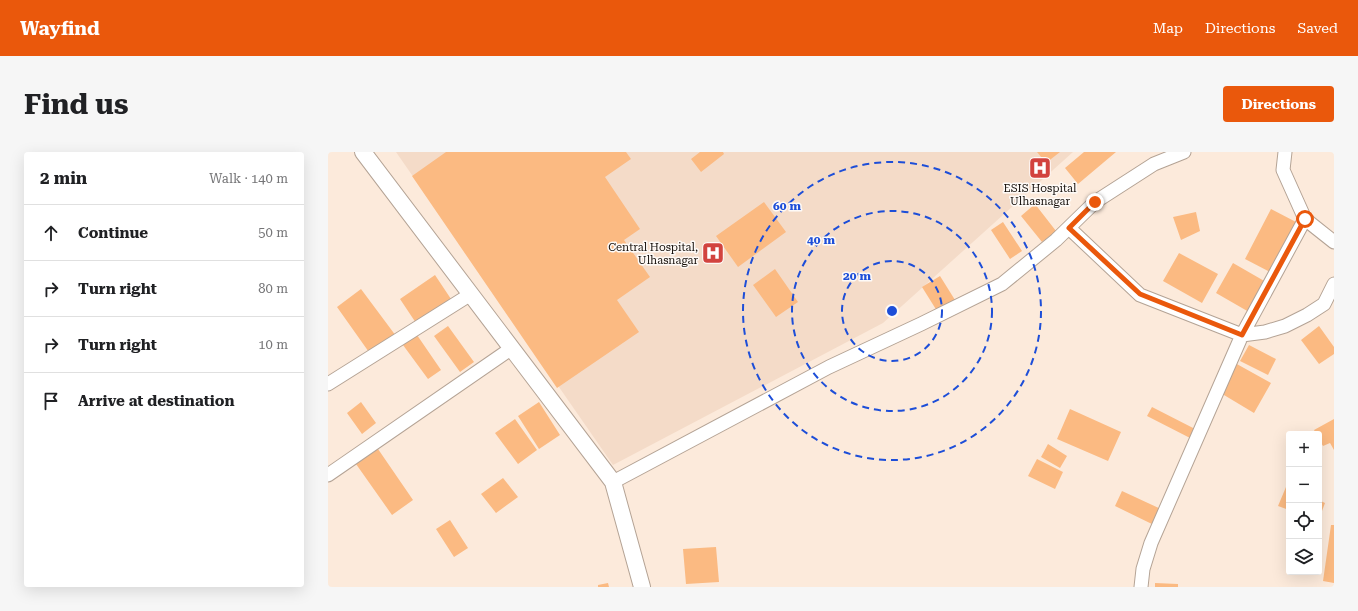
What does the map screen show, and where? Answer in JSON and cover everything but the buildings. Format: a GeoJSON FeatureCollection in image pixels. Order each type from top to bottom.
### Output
{"type":"FeatureCollection","features":[{"type":"Feature","properties":{"kind":"street"},"geometry":{"type":"LineString","coordinates":[[363,152],[613,482],[642,587]]}},
{"type":"Feature","properties":{"kind":"street"},"geometry":{"type":"LineString","coordinates":[[613,482],[829,367],[1002,284],[1056,240],[1095,202],[1154,164],[1184,152]]}},
{"type":"Feature","properties":{"kind":"street"},"geometry":{"type":"LineString","coordinates":[[1285,152],[1283,170],[1305,219],[1334,242]]}},
{"type":"Feature","properties":{"kind":"street"},"geometry":{"type":"LineString","coordinates":[[1141,587],[1143,569],[1151,543],[1242,335],[1305,219]]}},
{"type":"Feature","properties":{"kind":"street"},"geometry":{"type":"LineString","coordinates":[[1069,228],[1140,294],[1242,335],[1265,332],[1285,326],[1307,315],[1324,304],[1334,284]]}},
{"type":"Feature","properties":{"kind":"street"},"geometry":{"type":"LineString","coordinates":[[328,384],[471,294]]}},
{"type":"Feature","properties":{"kind":"street"},"geometry":{"type":"LineString","coordinates":[[328,476],[512,348]]}},
{"type":"Feature","properties":{"kind":"shaded area","name":"Central Hospital, Ulhasnagar"},"geometry":{"type":"Polygon","coordinates":[[[396,152],[1073,152],[883,323],[613,465],[396,152]]]}},
{"type":"Feature","properties":{"kind":"place","name":"ESIS Hospital Ulhasnagar"},"geometry":{"type":"Point","coordinates":[1040,168]}},
{"type":"Feature","properties":{"kind":"place","name":"Central Hospital, Ulhasnagar"},"geometry":{"type":"Point","coordinates":[713,253]}},
{"type":"Feature","properties":{"kind":"route"},"geometry":{"type":"LineString","coordinates":[[1095,202],[1069,228],[1140,294],[1242,335],[1305,219]]}}]}
